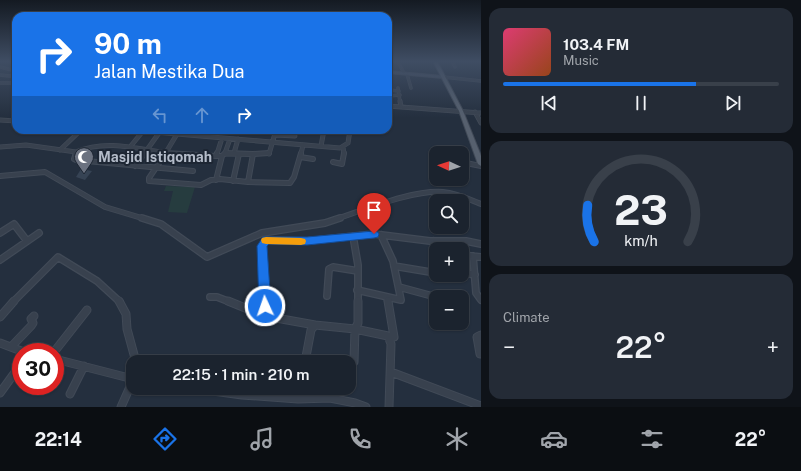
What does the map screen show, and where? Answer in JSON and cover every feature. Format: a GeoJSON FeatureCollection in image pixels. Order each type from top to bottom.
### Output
{"type":"FeatureCollection","features":[{"type":"Feature","properties":{"kind":"main road"},"geometry":{"type":"LineString","coordinates":[[445,80],[461,111],[481,165]]}},
{"type":"Feature","properties":{"kind":"street"},"geometry":{"type":"LineString","coordinates":[[408,80],[411,88]]}},
{"type":"Feature","properties":{"kind":"street"},"geometry":{"type":"LineString","coordinates":[[8,83],[12,81]]}},
{"type":"Feature","properties":{"kind":"street"},"geometry":{"type":"LineString","coordinates":[[0,83],[12,83]]}},
{"type":"Feature","properties":{"kind":"street"},"geometry":{"type":"LineString","coordinates":[[392,90],[399,89],[401,107]]}},
{"type":"Feature","properties":{"kind":"street"},"geometry":{"type":"LineString","coordinates":[[392,96],[400,95]]}},
{"type":"Feature","properties":{"kind":"street"},"geometry":{"type":"LineString","coordinates":[[392,106],[481,113]]}},
{"type":"Feature","properties":{"kind":"street"},"geometry":{"type":"LineString","coordinates":[[475,112],[481,123]]}},
{"type":"Feature","properties":{"kind":"street"},"geometry":{"type":"LineString","coordinates":[[0,120],[12,121]]}},
{"type":"Feature","properties":{"kind":"street"},"geometry":{"type":"LineString","coordinates":[[60,150],[77,134]]}},
{"type":"Feature","properties":{"kind":"street"},"geometry":{"type":"LineString","coordinates":[[130,147],[141,134]]}},
{"type":"Feature","properties":{"kind":"street"},"geometry":{"type":"LineString","coordinates":[[135,166],[158,134]]}},
{"type":"Feature","properties":{"kind":"street"},"geometry":{"type":"LineString","coordinates":[[304,145],[292,182],[216,180],[201,185],[153,182],[148,180],[177,134],[238,140],[343,147],[348,143],[349,134]]}},
{"type":"Feature","properties":{"kind":"street"},"geometry":{"type":"LineString","coordinates":[[321,146],[323,134]]}},
{"type":"Feature","properties":{"kind":"street"},"geometry":{"type":"LineString","coordinates":[[193,171],[74,159],[76,152],[82,148],[90,146],[130,147],[166,153],[216,156],[224,154],[253,154],[268,156],[275,135],[296,136]]}},
{"type":"Feature","properties":{"kind":"street"},"geometry":{"type":"LineString","coordinates":[[216,156],[222,138]]}},
{"type":"Feature","properties":{"kind":"street"},"geometry":{"type":"LineString","coordinates":[[216,180],[230,139]]}},
{"type":"Feature","properties":{"kind":"street"},"geometry":{"type":"LineString","coordinates":[[233,181],[238,140]]}},
{"type":"Feature","properties":{"kind":"street"},"geometry":{"type":"LineString","coordinates":[[0,147],[26,145],[76,152]]}},
{"type":"Feature","properties":{"kind":"street"},"geometry":{"type":"LineString","coordinates":[[333,162],[342,164],[344,156],[343,147]]}},
{"type":"Feature","properties":{"kind":"street"},"geometry":{"type":"LineString","coordinates":[[248,182],[253,154]]}},
{"type":"Feature","properties":{"kind":"street"},"geometry":{"type":"LineString","coordinates":[[300,157],[313,159]]}},
{"type":"Feature","properties":{"kind":"street"},"geometry":{"type":"LineString","coordinates":[[469,163],[481,165]]}},
{"type":"Feature","properties":{"kind":"street"},"geometry":{"type":"LineString","coordinates":[[0,176],[45,172],[105,208],[161,224],[207,257],[262,233],[325,223],[418,193],[433,192],[457,194],[481,204]]}},
{"type":"Feature","properties":{"kind":"street"},"geometry":{"type":"LineString","coordinates":[[0,233],[14,224],[27,241]]}},
{"type":"Feature","properties":{"kind":"street"},"geometry":{"type":"LineString","coordinates":[[0,260],[39,233]]}},
{"type":"Feature","properties":{"kind":"street"},"geometry":{"type":"LineString","coordinates":[[357,290],[401,300],[394,266],[381,235]]}},
{"type":"Feature","properties":{"kind":"street"},"geometry":{"type":"LineString","coordinates":[[265,316],[262,252],[264,242],[270,239],[307,241],[353,236],[381,235],[433,241],[466,241],[481,244]]}},
{"type":"Feature","properties":{"kind":"street"},"geometry":{"type":"LineString","coordinates":[[353,236],[358,271],[358,323],[355,329],[354,355]]}},
{"type":"Feature","properties":{"kind":"street"},"geometry":{"type":"LineString","coordinates":[[469,256],[481,258]]}},
{"type":"Feature","properties":{"kind":"street"},"geometry":{"type":"LineString","coordinates":[[473,256],[476,293],[481,300]]}},
{"type":"Feature","properties":{"kind":"street"},"geometry":{"type":"LineString","coordinates":[[0,317],[22,292],[58,257],[84,270],[109,290],[121,303],[126,313],[127,329],[135,355]]}},
{"type":"Feature","properties":{"kind":"street"},"geometry":{"type":"LineString","coordinates":[[394,266],[429,272]]}},
{"type":"Feature","properties":{"kind":"street"},"geometry":{"type":"LineString","coordinates":[[327,296],[329,269],[333,267],[358,271]]}},
{"type":"Feature","properties":{"kind":"street"},"geometry":{"type":"LineString","coordinates":[[469,273],[474,274]]}},
{"type":"Feature","properties":{"kind":"street"},"geometry":{"type":"LineString","coordinates":[[398,287],[429,295]]}},
{"type":"Feature","properties":{"kind":"street"},"geometry":{"type":"LineString","coordinates":[[210,297],[217,297],[265,316],[386,335],[390,338],[391,344],[389,407]]}},
{"type":"Feature","properties":{"kind":"street"},"geometry":{"type":"LineString","coordinates":[[386,297],[394,337],[390,338]]}},
{"type":"Feature","properties":{"kind":"street"},"geometry":{"type":"LineString","coordinates":[[61,343],[87,310]]}},
{"type":"Feature","properties":{"kind":"street"},"geometry":{"type":"LineString","coordinates":[[0,343],[10,347],[31,326],[33,323],[31,319],[34,316]]}},
{"type":"Feature","properties":{"kind":"street"},"geometry":{"type":"LineString","coordinates":[[306,355],[311,330],[315,325]]}},
{"type":"Feature","properties":{"kind":"street"},"geometry":{"type":"LineString","coordinates":[[480,354],[477,337],[478,335],[481,335]]}},
{"type":"Feature","properties":{"kind":"street"},"geometry":{"type":"LineString","coordinates":[[64,361],[126,378]]}},
{"type":"Feature","properties":{"kind":"street"},"geometry":{"type":"LineString","coordinates":[[70,394],[84,366]]}},
{"type":"Feature","properties":{"kind":"street"},"geometry":{"type":"LineString","coordinates":[[391,372],[481,406]]}},
{"type":"Feature","properties":{"kind":"street"},"geometry":{"type":"LineString","coordinates":[[0,393],[12,376]]}},
{"type":"Feature","properties":{"kind":"street"},"geometry":{"type":"LineString","coordinates":[[121,407],[126,395]]}},
{"type":"Feature","properties":{"kind":"street"},"geometry":{"type":"LineString","coordinates":[[242,395],[298,399],[330,398],[366,407]]}},
{"type":"Feature","properties":{"kind":"street"},"geometry":{"type":"LineString","coordinates":[[298,399],[299,395]]}},
{"type":"Feature","properties":{"kind":"green space"},"geometry":{"type":"Polygon","coordinates":[[[166,186],[195,187],[187,213],[168,212],[173,191],[164,191],[166,186]]]}},
{"type":"Feature","properties":{"kind":"building","name":"Masjid Istiqomah"},"geometry":{"type":"Polygon","coordinates":[[[81,169],[92,171],[85,180],[76,177],[81,169]]]}},
{"type":"Feature","properties":{"kind":"slow traffic"},"geometry":{"type":"LineString","coordinates":[[266,240],[301,241]]}},
{"type":"Feature","properties":{"kind":"place","name":"Masjid Istiqomah"},"geometry":{"type":"Point","coordinates":[84,174]}},
{"type":"Feature","properties":{"kind":"route"},"geometry":{"type":"LineString","coordinates":[[265,306],[262,246],[266,240],[307,241],[333,237],[374,234]]}}]}
